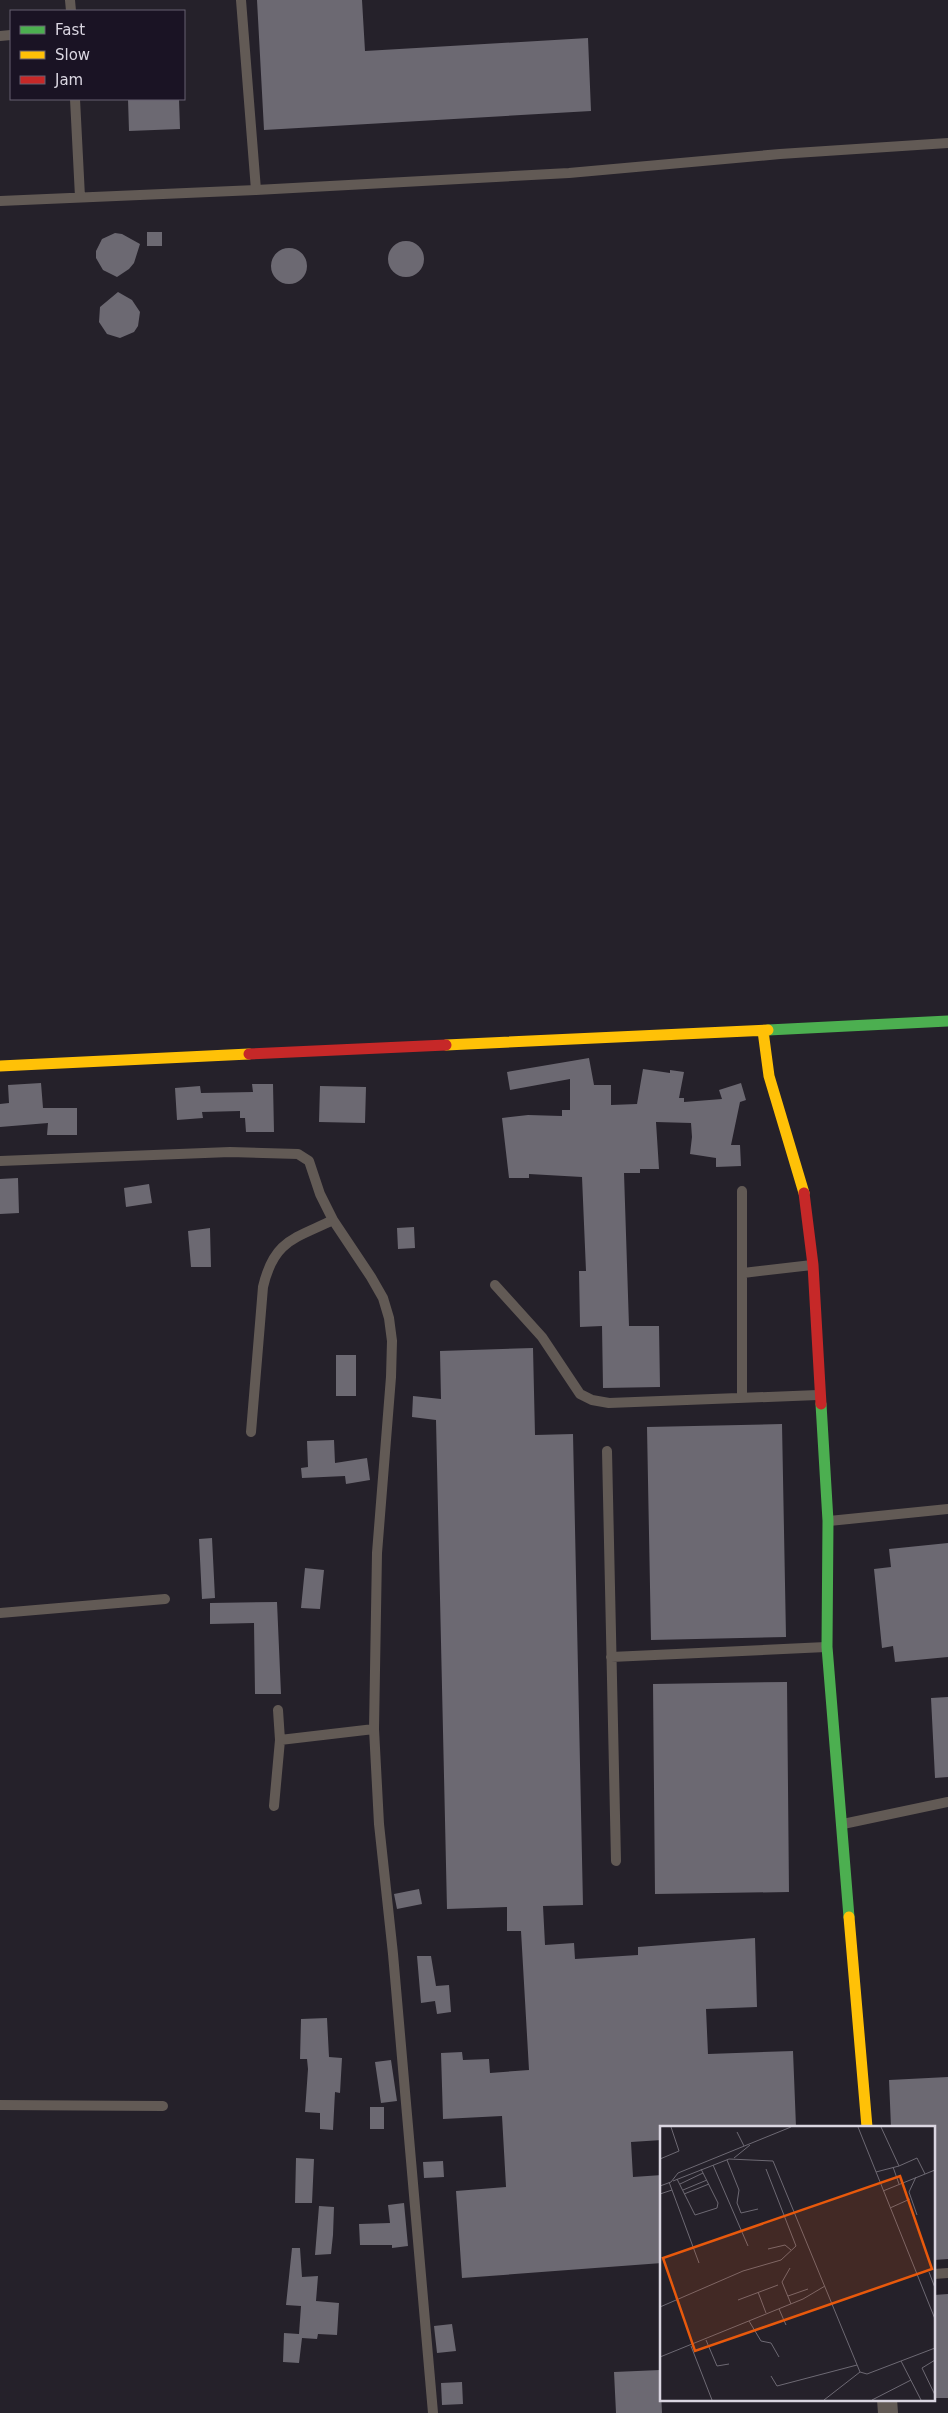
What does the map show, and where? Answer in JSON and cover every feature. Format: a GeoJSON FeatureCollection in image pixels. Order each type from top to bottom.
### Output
{"type":"FeatureCollection","features":[{"type":"Feature","properties":{"kind":"street"},"geometry":{"type":"LineString","coordinates":[[0,1066],[948,1021]]}},
{"type":"Feature","properties":{"kind":"street"},"geometry":{"type":"LineString","coordinates":[[764,1031],[769,1076],[797,1165],[804,1194],[813,1265],[819,1395],[828,1521],[827,1647],[867,2126]]}},
{"type":"Feature","properties":{"kind":"street"},"geometry":{"type":"LineString","coordinates":[[887,2400],[888,2413]]}},
{"type":"Feature","properties":{"kind":"lane"},"geometry":{"type":"LineString","coordinates":[[241,0],[256,190]]}},
{"type":"Feature","properties":{"kind":"lane"},"geometry":{"type":"LineString","coordinates":[[76,100],[80,197]]}},
{"type":"Feature","properties":{"kind":"lane"},"geometry":{"type":"LineString","coordinates":[[0,202],[568,173],[780,154],[948,143]]}},
{"type":"Feature","properties":{"kind":"lane"},"geometry":{"type":"LineString","coordinates":[[0,1161],[230,1152],[298,1154],[309,1160],[320,1194],[382,1298],[389,1318],[392,1341],[377,1553],[374,1729],[379,1824],[393,1954],[433,2413]]}},
{"type":"Feature","properties":{"kind":"lane"},"geometry":{"type":"LineString","coordinates":[[742,1192],[742,1398]]}},
{"type":"Feature","properties":{"kind":"lane"},"geometry":{"type":"LineString","coordinates":[[251,1432],[263,1286],[268,1267],[282,1246],[334,1220]]}},
{"type":"Feature","properties":{"kind":"lane"},"geometry":{"type":"LineString","coordinates":[[743,1272],[813,1265]]}},
{"type":"Feature","properties":{"kind":"lane"},"geometry":{"type":"LineString","coordinates":[[496,1285],[542,1337],[580,1394],[592,1400],[609,1403],[819,1395]]}},
{"type":"Feature","properties":{"kind":"lane"},"geometry":{"type":"LineString","coordinates":[[607,1451],[616,1861]]}},
{"type":"Feature","properties":{"kind":"lane"},"geometry":{"type":"LineString","coordinates":[[828,1521],[948,1509]]}},
{"type":"Feature","properties":{"kind":"lane"},"geometry":{"type":"LineString","coordinates":[[0,1613],[165,1600]]}},
{"type":"Feature","properties":{"kind":"lane"},"geometry":{"type":"LineString","coordinates":[[611,1656],[827,1647]]}},
{"type":"Feature","properties":{"kind":"lane"},"geometry":{"type":"LineString","coordinates":[[274,1806],[280,1740],[278,1710]]}},
{"type":"Feature","properties":{"kind":"lane"},"geometry":{"type":"LineString","coordinates":[[280,1740],[374,1729]]}},
{"type":"Feature","properties":{"kind":"lane"},"geometry":{"type":"LineString","coordinates":[[842,1824],[948,1802]]}},
{"type":"Feature","properties":{"kind":"lane"},"geometry":{"type":"LineString","coordinates":[[0,2105],[163,2106]]}},
{"type":"Feature","properties":{"kind":"building"},"geometry":{"type":"Polygon","coordinates":[[[257,0],[362,0],[365,51],[588,38],[591,111],[264,130],[257,0]]]}},
{"type":"Feature","properties":{"kind":"building"},"geometry":{"type":"Polygon","coordinates":[[[128,100],[179,100],[180,129],[129,131],[128,100]]]}},
{"type":"Feature","properties":{"kind":"building"},"geometry":{"type":"Polygon","coordinates":[[[147,232],[162,232],[162,246],[147,246],[147,232]]]}},
{"type":"Feature","properties":{"kind":"building"},"geometry":{"type":"Polygon","coordinates":[[[115,233],[122,234],[140,244],[134,263],[117,277],[103,270],[96,258],[96,251],[102,239],[115,233]]]}},
{"type":"Feature","properties":{"kind":"building"},"geometry":{"type":"Polygon","coordinates":[[[406,241],[413,242],[419,246],[423,252],[423,266],[419,272],[413,276],[406,277],[399,276],[393,272],[389,266],[388,259],[389,252],[393,246],[399,242],[406,241]]]}},
{"type":"Feature","properties":{"kind":"building"},"geometry":{"type":"Polygon","coordinates":[[[289,248],[302,253],[307,266],[302,279],[289,284],[276,279],[271,266],[276,253],[289,248]]]}},
{"type":"Feature","properties":{"kind":"building"},"geometry":{"type":"Polygon","coordinates":[[[118,292],[132,300],[140,312],[138,326],[134,332],[120,338],[107,334],[99,322],[100,307],[118,292]]]}},
{"type":"Feature","properties":{"kind":"building"},"geometry":{"type":"Polygon","coordinates":[[[589,1058],[594,1085],[611,1085],[611,1105],[637,1104],[643,1069],[670,1073],[670,1070],[684,1072],[679,1098],[684,1098],[684,1102],[722,1099],[719,1090],[741,1083],[746,1100],[740,1102],[731,1145],[740,1145],[741,1166],[716,1167],[716,1158],[690,1154],[691,1123],[656,1122],[659,1169],[640,1169],[640,1173],[624,1173],[629,1326],[659,1326],[660,1387],[603,1388],[602,1326],[580,1327],[579,1271],[586,1271],[582,1177],[529,1174],[529,1178],[509,1178],[502,1118],[528,1115],[562,1116],[562,1110],[570,1110],[570,1079],[510,1090],[507,1072],[589,1058]]]}},
{"type":"Feature","properties":{"kind":"building"},"geometry":{"type":"Polygon","coordinates":[[[41,1083],[43,1108],[77,1108],[77,1135],[47,1135],[48,1123],[0,1127],[0,1104],[9,1103],[8,1085],[41,1083]]]}},
{"type":"Feature","properties":{"kind":"building"},"geometry":{"type":"Polygon","coordinates":[[[252,1084],[273,1084],[274,1132],[246,1132],[245,1118],[240,1118],[240,1111],[202,1112],[203,1118],[177,1120],[175,1088],[200,1086],[201,1093],[253,1092],[252,1084]]]}},
{"type":"Feature","properties":{"kind":"building"},"geometry":{"type":"Polygon","coordinates":[[[320,1086],[366,1087],[365,1123],[319,1122],[320,1086]]]}},
{"type":"Feature","properties":{"kind":"building"},"geometry":{"type":"Polygon","coordinates":[[[18,1178],[19,1213],[0,1214],[0,1179],[18,1178]]]}},
{"type":"Feature","properties":{"kind":"building"},"geometry":{"type":"Polygon","coordinates":[[[149,1184],[152,1203],[126,1207],[124,1188],[149,1184]]]}},
{"type":"Feature","properties":{"kind":"building"},"geometry":{"type":"Polygon","coordinates":[[[414,1227],[415,1248],[398,1249],[397,1228],[414,1227]]]}},
{"type":"Feature","properties":{"kind":"building"},"geometry":{"type":"Polygon","coordinates":[[[210,1228],[211,1267],[191,1267],[188,1231],[210,1228]]]}},
{"type":"Feature","properties":{"kind":"building"},"geometry":{"type":"Polygon","coordinates":[[[533,1348],[535,1435],[573,1434],[583,1905],[543,1906],[545,1945],[574,1943],[575,1959],[638,1955],[638,1947],[755,1938],[757,2007],[706,2009],[708,2054],[793,2051],[796,2126],[660,2126],[660,2140],[631,2142],[633,2177],[660,2175],[660,2263],[462,2278],[456,2191],[506,2187],[502,2116],[443,2119],[441,2053],[462,2052],[463,2060],[489,2059],[490,2073],[529,2070],[521,1931],[507,1931],[507,1907],[447,1909],[436,1420],[412,1417],[413,1396],[441,1399],[440,1351],[533,1348]]]}},
{"type":"Feature","properties":{"kind":"building"},"geometry":{"type":"Polygon","coordinates":[[[336,1355],[356,1355],[356,1396],[336,1396],[336,1355]]]}},
{"type":"Feature","properties":{"kind":"building"},"geometry":{"type":"Polygon","coordinates":[[[782,1424],[786,1637],[651,1640],[647,1427],[782,1424]]]}},
{"type":"Feature","properties":{"kind":"building"},"geometry":{"type":"Polygon","coordinates":[[[334,1440],[335,1463],[367,1458],[370,1480],[346,1484],[345,1476],[302,1478],[301,1468],[308,1467],[307,1441],[334,1440]]]}},
{"type":"Feature","properties":{"kind":"building"},"geometry":{"type":"Polygon","coordinates":[[[212,1538],[215,1598],[202,1599],[199,1539],[212,1538]]]}},
{"type":"Feature","properties":{"kind":"building"},"geometry":{"type":"Polygon","coordinates":[[[948,1543],[948,1657],[895,1662],[893,1646],[882,1648],[874,1569],[891,1567],[889,1549],[948,1543]]]}},
{"type":"Feature","properties":{"kind":"building"},"geometry":{"type":"Polygon","coordinates":[[[305,1568],[324,1570],[320,1609],[301,1608],[305,1568]]]}},
{"type":"Feature","properties":{"kind":"building"},"geometry":{"type":"Polygon","coordinates":[[[277,1602],[281,1694],[255,1694],[254,1623],[210,1624],[210,1603],[277,1602]]]}},
{"type":"Feature","properties":{"kind":"building"},"geometry":{"type":"Polygon","coordinates":[[[787,1682],[789,1892],[655,1894],[653,1684],[787,1682]]]}},
{"type":"Feature","properties":{"kind":"building"},"geometry":{"type":"Polygon","coordinates":[[[948,1697],[948,1777],[935,1778],[931,1698],[948,1697]]]}},
{"type":"Feature","properties":{"kind":"building"},"geometry":{"type":"Polygon","coordinates":[[[419,1889],[422,1904],[397,1909],[394,1894],[419,1889]]]}},
{"type":"Feature","properties":{"kind":"building"},"geometry":{"type":"Polygon","coordinates":[[[417,1956],[431,1956],[436,1986],[449,1985],[451,2012],[437,2014],[435,2001],[421,2003],[417,1956]]]}},
{"type":"Feature","properties":{"kind":"building"},"geometry":{"type":"Polygon","coordinates":[[[327,2018],[329,2057],[342,2058],[340,2093],[335,2092],[333,2130],[320,2129],[320,2113],[305,2112],[308,2069],[307,2059],[300,2059],[301,2019],[327,2018]]]}},
{"type":"Feature","properties":{"kind":"building"},"geometry":{"type":"Polygon","coordinates":[[[391,2060],[397,2101],[381,2103],[375,2062],[391,2060]]]}},
{"type":"Feature","properties":{"kind":"building"},"geometry":{"type":"Polygon","coordinates":[[[948,2077],[948,2259],[936,2260],[936,2126],[891,2126],[889,2080],[948,2077]]]}},
{"type":"Feature","properties":{"kind":"building"},"geometry":{"type":"Polygon","coordinates":[[[370,2107],[384,2107],[384,2129],[370,2129],[370,2107]]]}},
{"type":"Feature","properties":{"kind":"building"},"geometry":{"type":"Polygon","coordinates":[[[296,2158],[314,2159],[312,2203],[295,2203],[296,2158]]]}},
{"type":"Feature","properties":{"kind":"building"},"geometry":{"type":"Polygon","coordinates":[[[443,2161],[444,2177],[424,2178],[423,2162],[443,2161]]]}},
{"type":"Feature","properties":{"kind":"building"},"geometry":{"type":"Polygon","coordinates":[[[404,2203],[408,2246],[392,2248],[392,2245],[360,2245],[359,2224],[390,2223],[388,2205],[404,2203]]]}},
{"type":"Feature","properties":{"kind":"building"},"geometry":{"type":"Polygon","coordinates":[[[319,2206],[334,2207],[331,2254],[315,2255],[319,2206]]]}},
{"type":"Feature","properties":{"kind":"building"},"geometry":{"type":"Polygon","coordinates":[[[292,2248],[300,2248],[302,2277],[318,2276],[316,2301],[339,2303],[337,2335],[318,2334],[317,2339],[302,2338],[299,2363],[283,2362],[284,2333],[299,2334],[301,2306],[286,2305],[292,2248]]]}},
{"type":"Feature","properties":{"kind":"building"},"geometry":{"type":"Polygon","coordinates":[[[948,2294],[948,2398],[936,2398],[936,2295],[948,2294]]]}},
{"type":"Feature","properties":{"kind":"building"},"geometry":{"type":"Polygon","coordinates":[[[452,2324],[456,2351],[437,2353],[434,2326],[452,2324]]]}},
{"type":"Feature","properties":{"kind":"building"},"geometry":{"type":"Polygon","coordinates":[[[660,2370],[662,2413],[616,2413],[614,2372],[660,2370]]]}},
{"type":"Feature","properties":{"kind":"building"},"geometry":{"type":"Polygon","coordinates":[[[462,2382],[463,2404],[442,2405],[441,2383],[462,2382]]]}},
{"type":"Feature","properties":{"kind":"traffic: fast"},"geometry":{"type":"LineString","coordinates":[[768,1030],[948,1021]]}},
{"type":"Feature","properties":{"kind":"traffic: fast"},"geometry":{"type":"LineString","coordinates":[[821,1404],[828,1521],[827,1647],[849,1917]]}},
{"type":"Feature","properties":{"kind":"traffic: slow"},"geometry":{"type":"LineString","coordinates":[[446,1045],[768,1030]]}},
{"type":"Feature","properties":{"kind":"traffic: slow"},"geometry":{"type":"LineString","coordinates":[[763,1031],[769,1076],[804,1193]]}},
{"type":"Feature","properties":{"kind":"traffic: slow"},"geometry":{"type":"LineString","coordinates":[[0,1066],[249,1054]]}},
{"type":"Feature","properties":{"kind":"traffic: slow"},"geometry":{"type":"LineString","coordinates":[[849,1917],[867,2126]]}},
{"type":"Feature","properties":{"kind":"traffic: jam"},"geometry":{"type":"LineString","coordinates":[[249,1054],[446,1045]]}},
{"type":"Feature","properties":{"kind":"traffic: jam"},"geometry":{"type":"LineString","coordinates":[[804,1193],[813,1265],[821,1404]]}}]}
